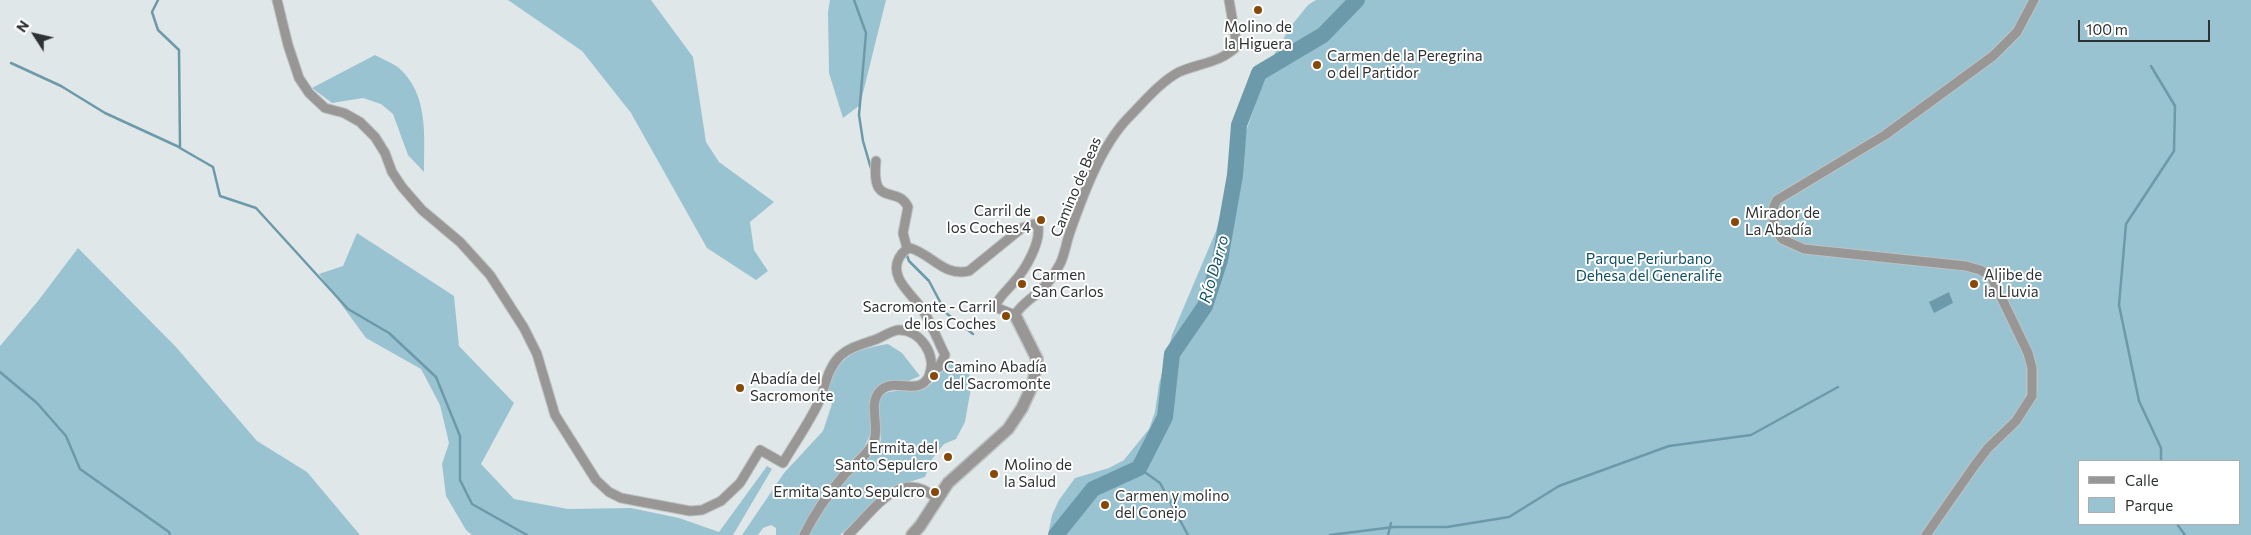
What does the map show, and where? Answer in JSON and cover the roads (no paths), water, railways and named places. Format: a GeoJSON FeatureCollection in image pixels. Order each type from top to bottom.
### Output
{"type":"FeatureCollection","features":[{"type":"Feature","properties":{"kind":"street"},"geometry":{"type":"LineString","coordinates":[[277,0],[288,45],[299,78],[308,94],[325,108],[344,113],[360,122],[385,153],[392,172],[402,187],[422,210],[460,242],[490,275],[524,328],[537,354],[555,415],[596,480],[609,492],[621,498],[690,511],[702,510],[721,501],[740,482],[760,450],[782,463],[821,398],[827,375],[835,362],[847,351],[861,343],[896,330],[911,333],[926,345],[932,360],[930,372],[926,380],[917,386],[889,386],[880,391],[875,402],[874,441],[828,496],[804,535]]}},
{"type":"Feature","properties":{"kind":"street","name":"Camino de Beas"},"geometry":{"type":"LineString","coordinates":[[1015,315],[1024,303],[1049,282],[1060,264],[1075,216],[1103,152],[1118,129],[1173,76],[1231,53],[1237,46],[1228,0]]}},
{"type":"Feature","properties":{"kind":"street"},"geometry":{"type":"LineString","coordinates":[[1926,535],[1975,465],[1988,448],[2016,421],[2032,396],[2032,368],[2010,315],[1991,276],[1980,270],[1966,266],[1804,249],[1782,239],[1777,232],[1773,216],[1774,206],[1777,200],[1794,189],[1885,135],[1994,56],[2017,32],[2034,0]]}},
{"type":"Feature","properties":{"kind":"street"},"geometry":{"type":"LineString","coordinates":[[876,162],[876,183],[880,190],[886,195],[903,200],[908,207],[903,233],[907,248]]}},
{"type":"Feature","properties":{"kind":"street"},"geometry":{"type":"LineString","coordinates":[[907,248],[914,249],[947,270],[960,273],[969,271],[978,265],[1029,224],[1038,226],[1039,231],[1030,258],[1013,284],[997,301],[996,307],[1015,315],[1037,358],[1033,384],[1022,408],[1008,429],[952,479],[912,535]]}},
{"type":"Feature","properties":{"kind":"street"},"geometry":{"type":"LineString","coordinates":[[907,248],[898,260],[896,268],[898,276],[924,312],[945,355],[940,367],[930,372]]}},
{"type":"Feature","properties":{"kind":"street"},"geometry":{"type":"LineString","coordinates":[[848,535],[890,493],[899,488],[915,486],[924,489],[937,499]]}},
{"type":"Feature","properties":{"kind":"waterway"},"geometry":{"type":"LineString","coordinates":[[158,0],[152,12],[158,30],[179,50],[180,148],[213,167],[220,196],[256,208],[348,309],[389,333],[436,377],[460,436],[460,480],[472,504],[527,535]]}},
{"type":"Feature","properties":{"kind":"waterway"},"geometry":{"type":"LineString","coordinates":[[854,0],[866,33],[859,115],[863,141],[872,172]]}},
{"type":"Feature","properties":{"kind":"waterway","name":"Río Darro"},"geometry":{"type":"LineString","coordinates":[[1056,535],[1093,489],[1139,468],[1165,417],[1172,354],[1205,306],[1220,260],[1235,175],[1239,125],[1259,73],[1323,35],[1357,0]]}},
{"type":"Feature","properties":{"kind":"waterway"},"geometry":{"type":"LineString","coordinates":[[11,63],[61,86],[105,113],[179,147]]}},
{"type":"Feature","properties":{"kind":"waterway"},"geometry":{"type":"LineString","coordinates":[[2151,66],[2175,106],[2174,151],[2126,224],[2119,305],[2139,401],[2161,448],[2161,460]]}},
{"type":"Feature","properties":{"kind":"waterway"},"geometry":{"type":"LineString","coordinates":[[906,253],[909,261],[929,281],[946,313],[973,334]]}},
{"type":"Feature","properties":{"kind":"waterway"},"geometry":{"type":"LineString","coordinates":[[0,372],[37,403],[66,436],[80,469],[169,532],[170,535]]}},
{"type":"Feature","properties":{"kind":"waterway"},"geometry":{"type":"LineString","coordinates":[[1330,535],[1394,527],[1447,527],[1509,517],[1559,486],[1669,446],[1751,435],[1838,387]]}},
{"type":"Feature","properties":{"kind":"waterway"},"geometry":{"type":"LineString","coordinates":[[1139,468],[1160,483],[1188,535]]}},
{"type":"Feature","properties":{"kind":"waterway"},"geometry":{"type":"LineString","coordinates":[[1388,535],[1391,523]]}},
{"type":"Feature","properties":{"kind":"waterway"},"geometry":{"type":"LineString","coordinates":[[2178,525],[2185,535]]}},
{"type":"Feature","properties":{"kind":"place","name":"Molino de la Higuera"},"geometry":{"type":"Point","coordinates":[1258,10]}},
{"type":"Feature","properties":{"kind":"place","name":"Carmen de la Peregrina o del Partidor"},"geometry":{"type":"Point","coordinates":[1317,65]}},
{"type":"Feature","properties":{"kind":"place","name":"Carril de los Coches 4"},"geometry":{"type":"Point","coordinates":[1041,220]}},
{"type":"Feature","properties":{"kind":"place","name":"Mirador de La Abadía"},"geometry":{"type":"Point","coordinates":[1735,222]}},
{"type":"Feature","properties":{"kind":"place","name":"Carmen San Carlos"},"geometry":{"type":"Point","coordinates":[1022,284]}},
{"type":"Feature","properties":{"kind":"place","name":"Aljibe de la Lluvia"},"geometry":{"type":"Point","coordinates":[1974,284]}},
{"type":"Feature","properties":{"kind":"place","name":"Sacromonte - Carril de los Coches"},"geometry":{"type":"Point","coordinates":[1006,316]}},
{"type":"Feature","properties":{"kind":"place","name":"Camino Abadía del Sacromonte"},"geometry":{"type":"Point","coordinates":[934,376]}},
{"type":"Feature","properties":{"kind":"place","name":"Abadía del Sacromonte"},"geometry":{"type":"Point","coordinates":[740,388]}},
{"type":"Feature","properties":{"kind":"place","name":"Ermita del Santo Sepulcro"},"geometry":{"type":"Point","coordinates":[948,457]}},
{"type":"Feature","properties":{"kind":"place","name":"Molino de la Salud"},"geometry":{"type":"Point","coordinates":[994,474]}},
{"type":"Feature","properties":{"kind":"place","name":"Ermita Santo Sepulcro"},"geometry":{"type":"Point","coordinates":[935,492]}},
{"type":"Feature","properties":{"kind":"place","name":"Carmen y molino del Conejo"},"geometry":{"type":"Point","coordinates":[1105,505]}},
{"type":"Feature","properties":{"kind":"park label","name":"Parque Periurbano Dehesa del Generalife"},"geometry":{"type":"Point","coordinates":[1649,268]}}]}
